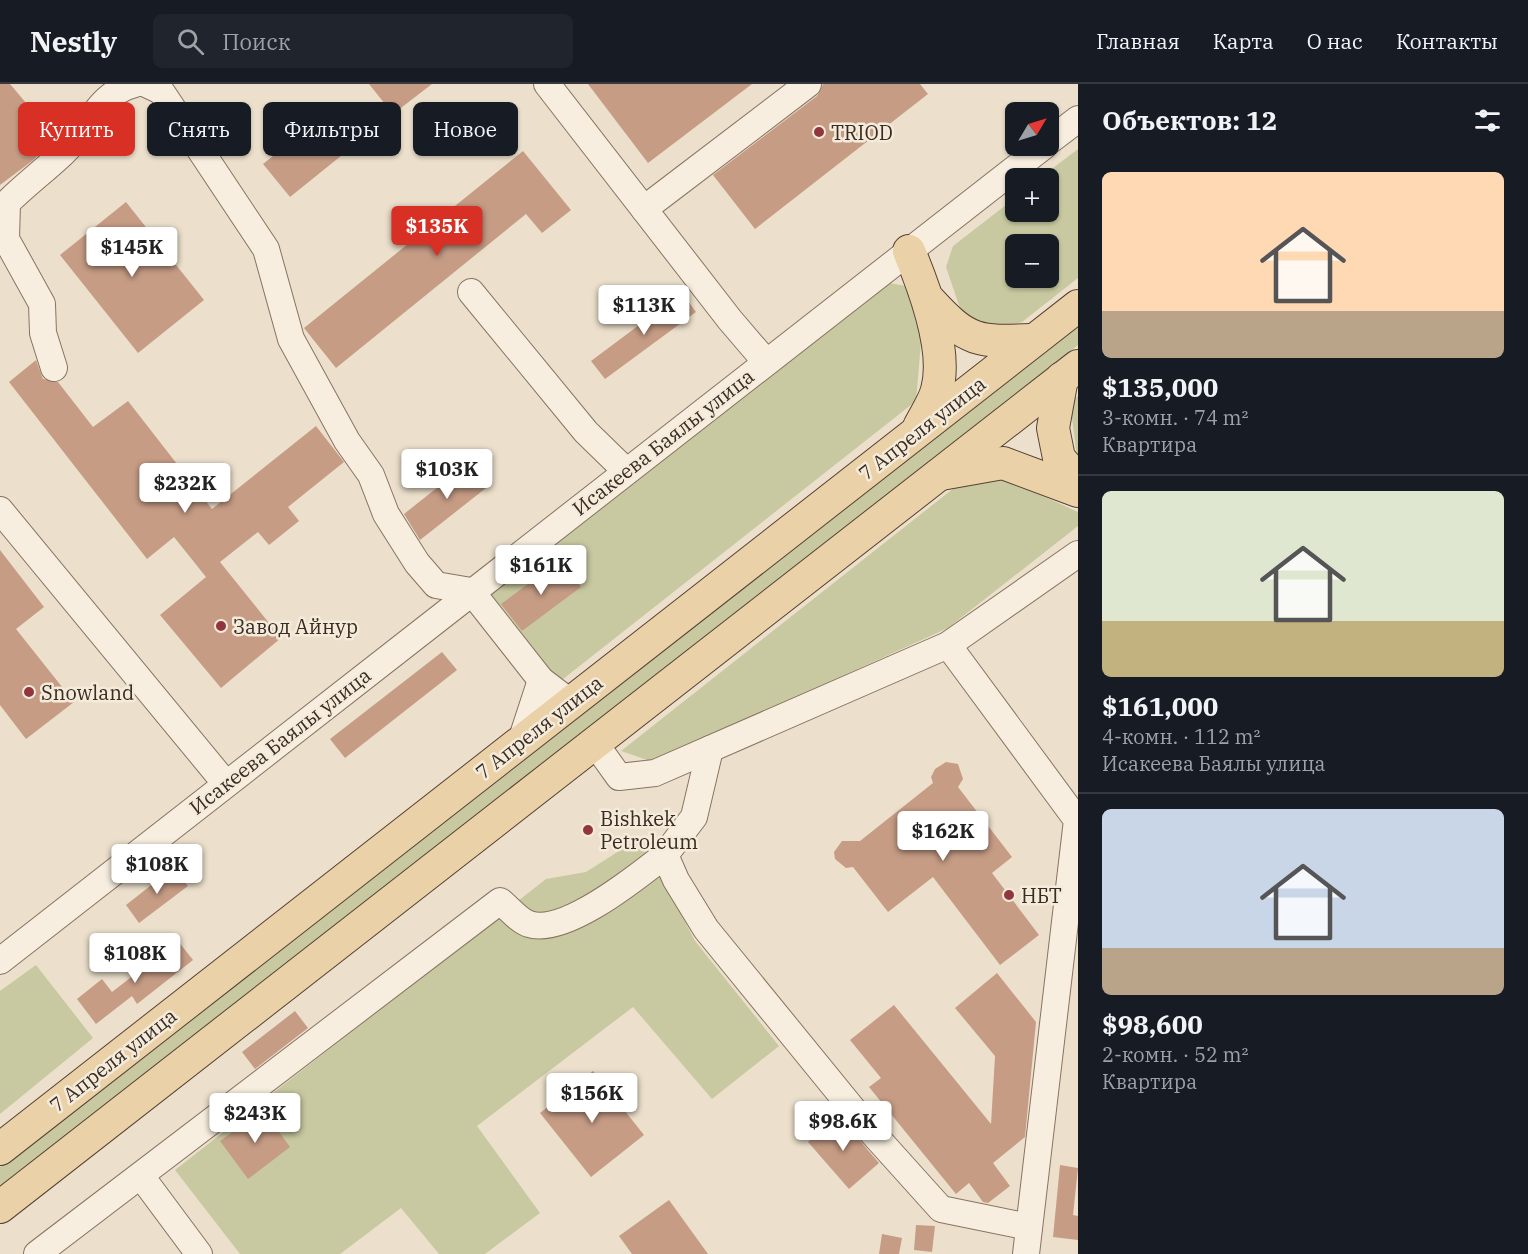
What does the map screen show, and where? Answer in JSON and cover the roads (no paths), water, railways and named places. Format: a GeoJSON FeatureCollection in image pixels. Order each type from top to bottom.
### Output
{"type":"FeatureCollection","features":[{"type":"Feature","properties":{"kind":"main road"},"geometry":{"type":"LineString","coordinates":[[909,251],[930,302],[940,364],[938,389],[917,432]]}},
{"type":"Feature","properties":{"kind":"main road"},"geometry":{"type":"LineString","coordinates":[[930,302],[951,325],[969,337],[993,342],[1034,340]]}},
{"type":"Feature","properties":{"kind":"main road","name":"7 Апреля улица"},"geometry":{"type":"LineString","coordinates":[[0,1149],[1078,306]]}},
{"type":"Feature","properties":{"kind":"main road"},"geometry":{"type":"LineString","coordinates":[[0,1207],[1070,372]]}},
{"type":"Feature","properties":{"kind":"main road"},"geometry":{"type":"LineString","coordinates":[[1070,372],[1053,428],[1059,458],[1078,480]]}},
{"type":"Feature","properties":{"kind":"main road"},"geometry":{"type":"LineString","coordinates":[[937,475],[1003,463],[1078,491]]}},
{"type":"Feature","properties":{"kind":"street"},"geometry":{"type":"LineString","coordinates":[[54,368],[43,333],[42,304],[6,239],[7,203],[34,176],[64,152],[100,104],[120,87],[135,84]]}},
{"type":"Feature","properties":{"kind":"street"},"geometry":{"type":"LineString","coordinates":[[146,84],[161,91],[266,249],[291,339],[346,441],[371,475],[386,514],[417,563],[436,585],[471,591],[541,680],[570,702]]}},
{"type":"Feature","properties":{"kind":"street"},"geometry":{"type":"LineString","coordinates":[[547,84],[730,321],[766,362]]}},
{"type":"Feature","properties":{"kind":"street"},"geometry":{"type":"LineString","coordinates":[[644,209],[808,84]]}},
{"type":"Feature","properties":{"kind":"street"},"geometry":{"type":"LineString","coordinates":[[1059,134],[1078,119]]}},
{"type":"Feature","properties":{"kind":"street","name":"Исакеева Баялы улица"},"geometry":{"type":"LineString","coordinates":[[0,961],[471,591],[1031,156]]}},
{"type":"Feature","properties":{"kind":"street"},"geometry":{"type":"LineString","coordinates":[[471,292],[586,432],[626,471]]}},
{"type":"Feature","properties":{"kind":"street"},"geometry":{"type":"LineString","coordinates":[[0,510],[226,784]]}},
{"type":"Feature","properties":{"kind":"street"},"geometry":{"type":"LineString","coordinates":[[594,742],[619,777],[655,773],[948,645],[1078,554]]}},
{"type":"Feature","properties":{"kind":"street"},"geometry":{"type":"LineString","coordinates":[[948,645],[1077,820],[1026,1254]]}},
{"type":"Feature","properties":{"kind":"street"},"geometry":{"type":"LineString","coordinates":[[521,741],[541,680]]}},
{"type":"Feature","properties":{"kind":"street"},"geometry":{"type":"LineString","coordinates":[[37,1254],[500,901],[528,924],[552,925],[593,907],[665,855],[694,817],[710,749]]}},
{"type":"Feature","properties":{"kind":"street"},"geometry":{"type":"LineString","coordinates":[[665,855],[676,880],[706,929],[869,1129],[941,1209],[1029,1227]]}},
{"type":"Feature","properties":{"kind":"street"},"geometry":{"type":"LineString","coordinates":[[141,1176],[199,1254]]}},
{"type":"Feature","properties":{"kind":"place","name":"TRIOD"},"geometry":{"type":"Point","coordinates":[819,132]}},
{"type":"Feature","properties":{"kind":"place","name":"Завод Айнур"},"geometry":{"type":"Point","coordinates":[221,626]}},
{"type":"Feature","properties":{"kind":"place","name":"Snowland"},"geometry":{"type":"Point","coordinates":[29,692]}},
{"type":"Feature","properties":{"kind":"place","name":"Bishkek Petroleum"},"geometry":{"type":"Point","coordinates":[588,830]}},
{"type":"Feature","properties":{"kind":"place","name":"НБТ"},"geometry":{"type":"Point","coordinates":[1009,895]}}]}
